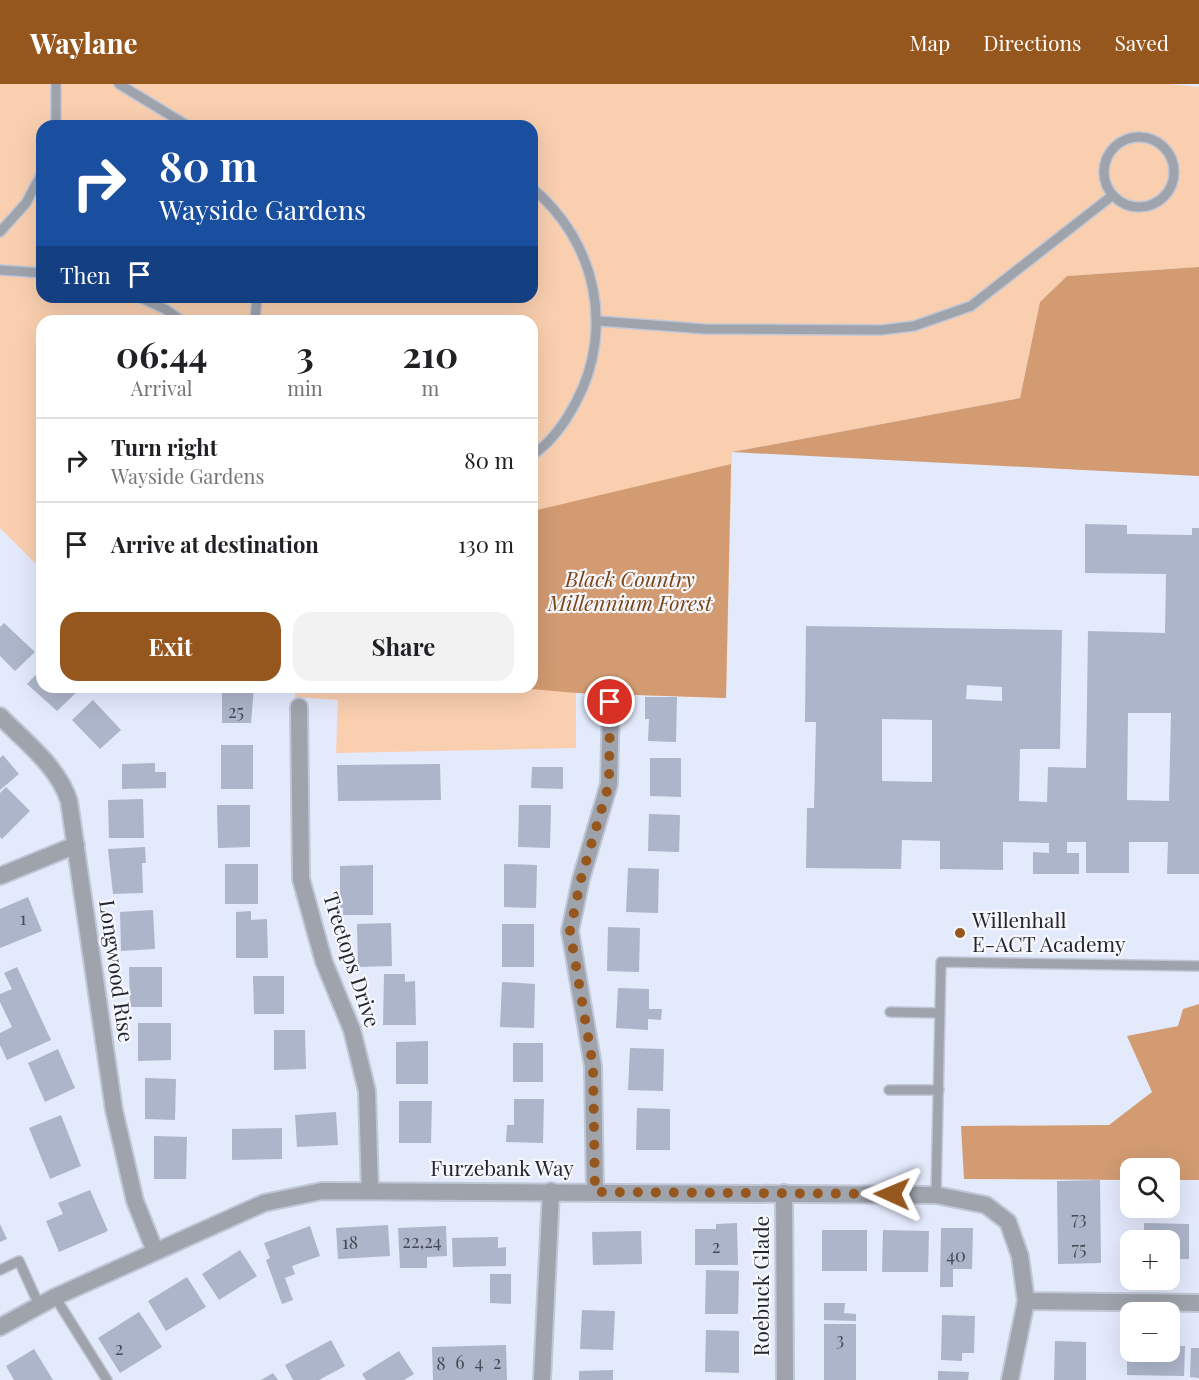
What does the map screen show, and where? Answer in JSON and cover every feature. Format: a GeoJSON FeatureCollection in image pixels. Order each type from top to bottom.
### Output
{"type":"FeatureCollection","features":[{"type":"Feature","properties":{"kind":"street"},"geometry":{"type":"LineString","coordinates":[[595,1192],[593,1066],[570,931],[581,879],[609,784],[610,702]]}},
{"type":"Feature","properties":{"kind":"street","name":"Treetops Drive"},"geometry":{"type":"LineString","coordinates":[[299,707],[301,879],[324,962],[352,1030],[367,1091],[370,1191]]}},
{"type":"Feature","properties":{"kind":"street","name":"Longwood Rise"},"geometry":{"type":"LineString","coordinates":[[0,716],[52,769],[65,789],[76,845],[114,1110],[135,1201],[155,1251]]}},
{"type":"Feature","properties":{"kind":"street"},"geometry":{"type":"LineString","coordinates":[[0,876],[76,845]]}},
{"type":"Feature","properties":{"kind":"street","name":"Furzebank Way"},"geometry":{"type":"LineString","coordinates":[[0,1327],[55,1297],[264,1203],[322,1191],[936,1195],[986,1205],[1008,1222],[1020,1256],[1026,1301],[1010,1380]]}},
{"type":"Feature","properties":{"kind":"street"},"geometry":{"type":"LineString","coordinates":[[542,1380],[551,1191]]}},
{"type":"Feature","properties":{"kind":"street","name":"Roebuck Glade"},"geometry":{"type":"LineString","coordinates":[[784,1193],[785,1380]]}},
{"type":"Feature","properties":{"kind":"street"},"geometry":{"type":"LineString","coordinates":[[1026,1301],[1199,1303]]}},
{"type":"Feature","properties":{"kind":"lane"},"geometry":{"type":"LineString","coordinates":[[56,84],[56,120]]}},
{"type":"Feature","properties":{"kind":"lane"},"geometry":{"type":"LineString","coordinates":[[119,84],[178,120]]}},
{"type":"Feature","properties":{"kind":"lane"},"geometry":{"type":"LineString","coordinates":[[1136,137],[1156,141],[1164,148],[1174,167],[1170,189],[1163,198],[1143,207],[1121,203],[1113,195],[1104,175],[1110,153],[1116,146],[1136,137]]}},
{"type":"Feature","properties":{"kind":"lane"},"geometry":{"type":"LineString","coordinates":[[0,232],[26,203],[36,184]]}},
{"type":"Feature","properties":{"kind":"lane"},"geometry":{"type":"LineString","coordinates":[[538,194],[564,220],[585,257],[596,299],[597,321],[596,341],[586,383],[566,421],[538,449]]}},
{"type":"Feature","properties":{"kind":"lane"},"geometry":{"type":"LineString","coordinates":[[597,321],[705,329],[881,330],[914,326],[971,306],[1113,195]]}},
{"type":"Feature","properties":{"kind":"lane"},"geometry":{"type":"LineString","coordinates":[[0,270],[36,273]]}},
{"type":"Feature","properties":{"kind":"lane"},"geometry":{"type":"LineString","coordinates":[[150,303],[171,315]]}},
{"type":"Feature","properties":{"kind":"lane"},"geometry":{"type":"LineString","coordinates":[[936,1195],[941,962],[1199,966]]}},
{"type":"Feature","properties":{"kind":"lane"},"geometry":{"type":"LineString","coordinates":[[890,1012],[940,1012]]}},
{"type":"Feature","properties":{"kind":"lane"},"geometry":{"type":"LineString","coordinates":[[889,1090],[939,1090]]}},
{"type":"Feature","properties":{"kind":"lane"},"geometry":{"type":"LineString","coordinates":[[0,1270],[19,1261],[39,1305]]}},
{"type":"Feature","properties":{"kind":"lane"},"geometry":{"type":"LineString","coordinates":[[55,1297],[107,1380]]}},
{"type":"Feature","properties":{"kind":"green space"},"geometry":{"type":"Polygon","coordinates":[[[0,84],[1169,84],[1199,87],[1199,267],[1067,276],[1040,302],[1020,398],[732,452],[726,698],[576,693],[576,748],[336,753],[338,700],[295,697],[295,693],[538,693],[538,315],[36,315],[36,564],[0,528],[0,84]]]}},
{"type":"Feature","properties":{"kind":"green space"},"geometry":{"type":"Polygon","coordinates":[[[1199,267],[1199,476],[732,452],[1020,398],[1040,302],[1067,276],[1199,267]]]}},
{"type":"Feature","properties":{"kind":"green space","name":"Black Country Millennium Forest"},"geometry":{"type":"Polygon","coordinates":[[[731,464],[726,698],[538,690],[538,510],[731,464]]]}},
{"type":"Feature","properties":{"kind":"green space"},"geometry":{"type":"Polygon","coordinates":[[[1199,1004],[1199,1180],[1180,1180],[1180,1158],[1120,1158],[1120,1180],[964,1179],[961,1126],[1109,1125],[1152,1092],[1127,1036],[1178,1026],[1183,1009],[1199,1004]]]}},
{"type":"Feature","properties":{"kind":"building","name":"Willenhall E-ACT Academy"},"geometry":{"type":"Polygon","coordinates":[[[1085,524],[1127,525],[1127,534],[1192,535],[1192,528],[1199,528],[1199,874],[1167,874],[1168,842],[1129,842],[1129,873],[1086,873],[1086,842],[1067,842],[1067,853],[1079,853],[1079,874],[1033,874],[1033,852],[1049,853],[1049,843],[1003,842],[1003,870],[940,869],[940,841],[902,840],[901,869],[806,868],[807,808],[814,808],[816,722],[805,722],[806,626],[1062,630],[1060,749],[1020,749],[1019,801],[1047,802],[1048,767],[1086,768],[1088,631],[1165,633],[1166,574],[1085,573],[1085,524]],[[967,685],[966,699],[1002,701],[1002,687],[967,685]],[[1128,713],[1127,800],[1169,801],[1171,713],[1128,713]],[[882,719],[882,781],[932,782],[932,720],[882,719]]]}},
{"type":"Feature","properties":{"kind":"building"},"geometry":{"type":"Polygon","coordinates":[[[4,623],[35,652],[15,671],[0,656],[0,627],[4,623]]]}},
{"type":"Feature","properties":{"kind":"building"},"geometry":{"type":"Polygon","coordinates":[[[36,674],[36,692],[27,684],[36,674]]]}},
{"type":"Feature","properties":{"kind":"building"},"geometry":{"type":"Polygon","coordinates":[[[37,693],[76,693],[57,711],[37,693]]]}},
{"type":"Feature","properties":{"kind":"building"},"geometry":{"type":"Polygon","coordinates":[[[222,693],[254,693],[251,723],[222,723],[222,693]]]}},
{"type":"Feature","properties":{"kind":"building"},"geometry":{"type":"Polygon","coordinates":[[[645,697],[677,697],[676,742],[648,741],[649,719],[645,719],[645,697]]]}},
{"type":"Feature","properties":{"kind":"building"},"geometry":{"type":"Polygon","coordinates":[[[93,700],[121,730],[100,749],[72,720],[93,700]]]}},
{"type":"Feature","properties":{"kind":"building"},"geometry":{"type":"Polygon","coordinates":[[[221,745],[253,745],[253,789],[221,789],[221,745]]]}},
{"type":"Feature","properties":{"kind":"building"},"geometry":{"type":"Polygon","coordinates":[[[3,755],[19,774],[0,790],[0,758],[3,755]]]}},
{"type":"Feature","properties":{"kind":"building"},"geometry":{"type":"Polygon","coordinates":[[[650,758],[681,758],[681,797],[650,796],[650,758]]]}},
{"type":"Feature","properties":{"kind":"building"},"geometry":{"type":"Polygon","coordinates":[[[155,763],[155,772],[166,772],[166,788],[122,789],[122,764],[155,763]]]}},
{"type":"Feature","properties":{"kind":"building"},"geometry":{"type":"Polygon","coordinates":[[[440,764],[441,800],[338,801],[337,765],[440,764]]]}},
{"type":"Feature","properties":{"kind":"building"},"geometry":{"type":"Polygon","coordinates":[[[532,767],[563,767],[563,789],[531,788],[532,767]]]}},
{"type":"Feature","properties":{"kind":"building"},"geometry":{"type":"Polygon","coordinates":[[[6,787],[30,811],[2,839],[0,837],[0,793],[6,787]]]}},
{"type":"Feature","properties":{"kind":"building"},"geometry":{"type":"Polygon","coordinates":[[[143,799],[144,838],[109,838],[108,800],[143,799]]]}},
{"type":"Feature","properties":{"kind":"building"},"geometry":{"type":"Polygon","coordinates":[[[217,805],[250,805],[250,847],[218,848],[217,805]]]}},
{"type":"Feature","properties":{"kind":"building"},"geometry":{"type":"Polygon","coordinates":[[[519,805],[551,805],[550,848],[518,847],[519,805]]]}},
{"type":"Feature","properties":{"kind":"building"},"geometry":{"type":"Polygon","coordinates":[[[649,814],[680,815],[679,852],[648,851],[649,814]]]}},
{"type":"Feature","properties":{"kind":"building"},"geometry":{"type":"Polygon","coordinates":[[[145,847],[146,863],[142,863],[143,893],[113,894],[108,849],[145,847]]]}},
{"type":"Feature","properties":{"kind":"building"},"geometry":{"type":"Polygon","coordinates":[[[225,864],[258,864],[258,904],[225,904],[225,864]]]}},
{"type":"Feature","properties":{"kind":"building"},"geometry":{"type":"Polygon","coordinates":[[[504,864],[537,865],[536,908],[504,907],[504,864]]]}},
{"type":"Feature","properties":{"kind":"building"},"geometry":{"type":"Polygon","coordinates":[[[373,865],[373,915],[343,915],[343,908],[340,908],[340,866],[373,865]]]}},
{"type":"Feature","properties":{"kind":"building"},"geometry":{"type":"Polygon","coordinates":[[[628,868],[659,869],[658,913],[626,912],[628,868]]]}},
{"type":"Feature","properties":{"kind":"building"},"geometry":{"type":"Polygon","coordinates":[[[28,897],[42,931],[0,948],[0,909],[28,897]]]}},
{"type":"Feature","properties":{"kind":"building"},"geometry":{"type":"Polygon","coordinates":[[[153,910],[155,949],[121,951],[120,912],[153,910]]]}},
{"type":"Feature","properties":{"kind":"building"},"geometry":{"type":"Polygon","coordinates":[[[251,911],[251,920],[267,919],[268,958],[236,958],[236,912],[251,911]]]}},
{"type":"Feature","properties":{"kind":"building"},"geometry":{"type":"Polygon","coordinates":[[[391,923],[392,966],[358,967],[357,924],[391,923]]]}},
{"type":"Feature","properties":{"kind":"building"},"geometry":{"type":"Polygon","coordinates":[[[502,924],[534,924],[534,967],[502,967],[502,924]]]}},
{"type":"Feature","properties":{"kind":"building"},"geometry":{"type":"Polygon","coordinates":[[[608,927],[640,928],[639,972],[607,971],[608,927]]]}},
{"type":"Feature","properties":{"kind":"building"},"geometry":{"type":"Polygon","coordinates":[[[17,967],[51,1040],[7,1060],[0,1045],[0,1033],[12,1027],[0,1002],[0,994],[12,989],[4,973],[17,967]]]}},
{"type":"Feature","properties":{"kind":"building"},"geometry":{"type":"Polygon","coordinates":[[[129,967],[162,967],[162,1007],[130,1007],[129,967]]]}},
{"type":"Feature","properties":{"kind":"building"},"geometry":{"type":"Polygon","coordinates":[[[384,974],[405,974],[405,982],[415,981],[416,1025],[383,1025],[384,974]]]}},
{"type":"Feature","properties":{"kind":"building"},"geometry":{"type":"Polygon","coordinates":[[[253,976],[284,976],[284,1014],[254,1014],[253,976]]]}},
{"type":"Feature","properties":{"kind":"building"},"geometry":{"type":"Polygon","coordinates":[[[502,982],[535,984],[534,1028],[500,1027],[502,982]]]}},
{"type":"Feature","properties":{"kind":"building"},"geometry":{"type":"Polygon","coordinates":[[[618,988],[649,989],[649,1009],[662,1009],[661,1020],[648,1019],[648,1030],[616,1028],[618,988]]]}},
{"type":"Feature","properties":{"kind":"building"},"geometry":{"type":"Polygon","coordinates":[[[138,1023],[171,1023],[171,1060],[138,1061],[138,1023]]]}},
{"type":"Feature","properties":{"kind":"building"},"geometry":{"type":"Polygon","coordinates":[[[274,1030],[305,1030],[306,1069],[274,1070],[274,1030]]]}},
{"type":"Feature","properties":{"kind":"building"},"geometry":{"type":"Polygon","coordinates":[[[428,1041],[428,1084],[396,1084],[396,1042],[428,1041]]]}},
{"type":"Feature","properties":{"kind":"building"},"geometry":{"type":"Polygon","coordinates":[[[513,1043],[543,1043],[543,1082],[513,1082],[513,1043]]]}},
{"type":"Feature","properties":{"kind":"building"},"geometry":{"type":"Polygon","coordinates":[[[630,1048],[664,1049],[663,1091],[628,1090],[630,1048]]]}},
{"type":"Feature","properties":{"kind":"building"},"geometry":{"type":"Polygon","coordinates":[[[58,1049],[75,1088],[45,1102],[28,1063],[58,1049]]]}},
{"type":"Feature","properties":{"kind":"building"},"geometry":{"type":"Polygon","coordinates":[[[145,1078],[176,1079],[175,1120],[145,1119],[145,1078]]]}},
{"type":"Feature","properties":{"kind":"building"},"geometry":{"type":"Polygon","coordinates":[[[514,1099],[544,1099],[543,1143],[506,1142],[507,1125],[514,1125],[514,1099]]]}},
{"type":"Feature","properties":{"kind":"building"},"geometry":{"type":"Polygon","coordinates":[[[399,1101],[432,1101],[431,1143],[399,1143],[399,1101]]]}},
{"type":"Feature","properties":{"kind":"building"},"geometry":{"type":"Polygon","coordinates":[[[637,1108],[670,1109],[670,1150],[636,1150],[637,1108]]]}},
{"type":"Feature","properties":{"kind":"building"},"geometry":{"type":"Polygon","coordinates":[[[336,1112],[338,1145],[297,1147],[295,1115],[336,1112]]]}},
{"type":"Feature","properties":{"kind":"building"},"geometry":{"type":"Polygon","coordinates":[[[61,1115],[81,1166],[50,1179],[29,1128],[61,1115]]]}},
{"type":"Feature","properties":{"kind":"building"},"geometry":{"type":"Polygon","coordinates":[[[282,1128],[282,1159],[232,1160],[232,1129],[282,1128]]]}},
{"type":"Feature","properties":{"kind":"building"},"geometry":{"type":"Polygon","coordinates":[[[154,1136],[187,1137],[186,1179],[154,1179],[154,1136]]]}},
{"type":"Feature","properties":{"kind":"building"},"geometry":{"type":"Polygon","coordinates":[[[1100,1180],[1101,1263],[1058,1264],[1057,1181],[1100,1180]]]}},
{"type":"Feature","properties":{"kind":"building"},"geometry":{"type":"Polygon","coordinates":[[[90,1190],[108,1231],[59,1252],[46,1221],[63,1214],[58,1203],[90,1190]]]}},
{"type":"Feature","properties":{"kind":"building"},"geometry":{"type":"Polygon","coordinates":[[[737,1223],[738,1265],[695,1265],[695,1229],[716,1229],[716,1224],[737,1223]]]}},
{"type":"Feature","properties":{"kind":"building"},"geometry":{"type":"Polygon","coordinates":[[[1144,1223],[1189,1224],[1189,1259],[1180,1259],[1180,1230],[1144,1230],[1144,1223]]]}},
{"type":"Feature","properties":{"kind":"building"},"geometry":{"type":"Polygon","coordinates":[[[0,1224],[7,1239],[0,1242],[0,1224]]]}},
{"type":"Feature","properties":{"kind":"building"},"geometry":{"type":"Polygon","coordinates":[[[388,1225],[390,1256],[338,1259],[336,1228],[388,1225]]]}},
{"type":"Feature","properties":{"kind":"building"},"geometry":{"type":"Polygon","coordinates":[[[310,1226],[320,1256],[292,1266],[295,1274],[285,1278],[293,1300],[282,1304],[266,1260],[270,1258],[264,1243],[310,1226]]]}},
{"type":"Feature","properties":{"kind":"building"},"geometry":{"type":"Polygon","coordinates":[[[446,1226],[447,1256],[427,1257],[427,1268],[400,1268],[398,1228],[446,1226]]]}},
{"type":"Feature","properties":{"kind":"building"},"geometry":{"type":"Polygon","coordinates":[[[941,1228],[973,1228],[972,1269],[953,1269],[953,1287],[940,1287],[941,1228]]]}},
{"type":"Feature","properties":{"kind":"building"},"geometry":{"type":"Polygon","coordinates":[[[822,1230],[867,1230],[867,1271],[822,1271],[822,1230]]]}},
{"type":"Feature","properties":{"kind":"building"},"geometry":{"type":"Polygon","coordinates":[[[883,1230],[929,1231],[928,1272],[882,1272],[883,1230]]]}},
{"type":"Feature","properties":{"kind":"building"},"geometry":{"type":"Polygon","coordinates":[[[641,1231],[642,1264],[593,1265],[592,1232],[641,1231]]]}},
{"type":"Feature","properties":{"kind":"building"},"geometry":{"type":"Polygon","coordinates":[[[498,1237],[498,1248],[506,1247],[506,1266],[453,1267],[452,1238],[498,1237]]]}},
{"type":"Feature","properties":{"kind":"building"},"geometry":{"type":"Polygon","coordinates":[[[240,1250],[257,1276],[219,1300],[202,1274],[240,1250]]]}},
{"type":"Feature","properties":{"kind":"building"},"geometry":{"type":"Polygon","coordinates":[[[706,1270],[739,1271],[738,1314],[705,1314],[706,1270]]]}},
{"type":"Feature","properties":{"kind":"building"},"geometry":{"type":"Polygon","coordinates":[[[490,1274],[511,1274],[511,1304],[490,1303],[490,1274]]]}},
{"type":"Feature","properties":{"kind":"building"},"geometry":{"type":"Polygon","coordinates":[[[187,1277],[206,1307],[166,1331],[148,1301],[187,1277]]]}},
{"type":"Feature","properties":{"kind":"building"},"geometry":{"type":"Polygon","coordinates":[[[824,1303],[845,1303],[844,1313],[856,1314],[856,1321],[824,1320],[824,1303]]]}},
{"type":"Feature","properties":{"kind":"building"},"geometry":{"type":"Polygon","coordinates":[[[582,1310],[615,1311],[613,1350],[580,1349],[582,1310]]]}},
{"type":"Feature","properties":{"kind":"building"},"geometry":{"type":"Polygon","coordinates":[[[139,1312],[162,1347],[120,1373],[98,1338],[139,1312]]]}},
{"type":"Feature","properties":{"kind":"building"},"geometry":{"type":"Polygon","coordinates":[[[942,1315],[975,1316],[974,1353],[962,1353],[962,1361],[941,1360],[942,1315]]]}},
{"type":"Feature","properties":{"kind":"building"},"geometry":{"type":"Polygon","coordinates":[[[824,1324],[856,1324],[856,1380],[824,1380],[824,1324]]]}},
{"type":"Feature","properties":{"kind":"building"},"geometry":{"type":"Polygon","coordinates":[[[706,1330],[739,1331],[739,1373],[705,1372],[706,1330]]]}},
{"type":"Feature","properties":{"kind":"building"},"geometry":{"type":"Polygon","coordinates":[[[331,1340],[345,1366],[319,1380],[293,1380],[285,1365],[331,1340]]]}},
{"type":"Feature","properties":{"kind":"building"},"geometry":{"type":"Polygon","coordinates":[[[1055,1341],[1086,1342],[1086,1380],[1054,1380],[1055,1341]]]}},
{"type":"Feature","properties":{"kind":"building"},"geometry":{"type":"Polygon","coordinates":[[[506,1345],[507,1380],[433,1380],[432,1347],[506,1345]]]}},
{"type":"Feature","properties":{"kind":"building"},"geometry":{"type":"Polygon","coordinates":[[[1180,1346],[1185,1346],[1184,1376],[1127,1375],[1127,1362],[1180,1362],[1180,1346]]]}},
{"type":"Feature","properties":{"kind":"building"},"geometry":{"type":"Polygon","coordinates":[[[1191,1348],[1199,1348],[1199,1378],[1190,1377],[1191,1348]]]}},
{"type":"Feature","properties":{"kind":"building"},"geometry":{"type":"Polygon","coordinates":[[[34,1349],[53,1380],[14,1380],[6,1366],[34,1349]]]}},
{"type":"Feature","properties":{"kind":"building"},"geometry":{"type":"Polygon","coordinates":[[[399,1351],[414,1374],[404,1380],[366,1380],[362,1374],[399,1351]]]}},
{"type":"Feature","properties":{"kind":"building"},"geometry":{"type":"Polygon","coordinates":[[[613,1370],[613,1380],[579,1380],[579,1371],[613,1370]]]}},
{"type":"Feature","properties":{"kind":"building"},"geometry":{"type":"Polygon","coordinates":[[[938,1371],[969,1372],[968,1380],[938,1380],[938,1371]]]}},
{"type":"Feature","properties":{"kind":"building"},"geometry":{"type":"Polygon","coordinates":[[[273,1373],[278,1380],[261,1380],[273,1373]]]}},
{"type":"Feature","properties":{"kind":"place","name":"Willenhall E-ACT Academy"},"geometry":{"type":"Point","coordinates":[960,933]}},
{"type":"Feature","properties":{"kind":"route"},"geometry":{"type":"LineString","coordinates":[[610,702],[609,784],[581,879],[570,931],[593,1066],[595,1192],[892,1194]]}}]}
